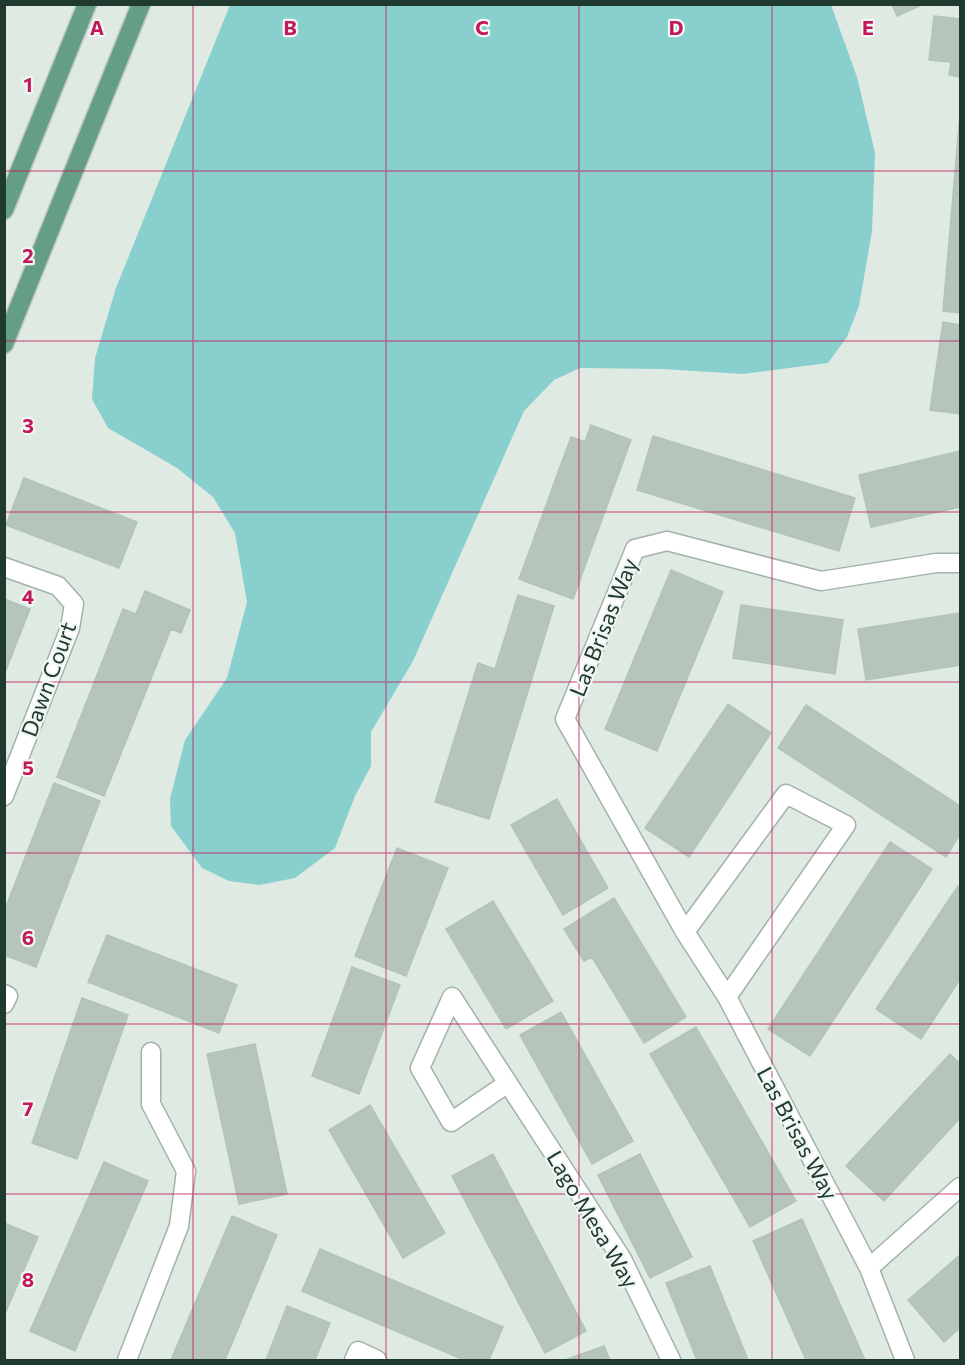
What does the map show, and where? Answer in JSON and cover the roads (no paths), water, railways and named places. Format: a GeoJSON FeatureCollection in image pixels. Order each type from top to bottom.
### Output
{"type":"FeatureCollection","features":[{"type":"Feature","properties":{"kind":"main road"},"geometry":{"type":"LineString","coordinates":[[4,210],[87,4]]}},
{"type":"Feature","properties":{"kind":"main road"},"geometry":{"type":"LineString","coordinates":[[4,344],[141,4]]}},
{"type":"Feature","properties":{"kind":"lane","name":"Las Brisas Way"},"geometry":{"type":"LineString","coordinates":[[905,1360],[869,1268],[727,997],[686,932],[565,718],[635,549],[667,541],[821,581],[936,562],[960,562]]}},
{"type":"Feature","properties":{"kind":"lane","name":"Dawn Court"},"geometry":{"type":"LineString","coordinates":[[4,567],[58,586],[74,604],[70,628],[4,796]]}},
{"type":"Feature","properties":{"kind":"lane"},"geometry":{"type":"LineString","coordinates":[[686,932],[786,794],[846,825],[727,997]]}},
{"type":"Feature","properties":{"kind":"lane"},"geometry":{"type":"LineString","coordinates":[[4,994],[8,996],[4,1004]]}},
{"type":"Feature","properties":{"kind":"lane","name":"Lago Mesa Way"},"geometry":{"type":"LineString","coordinates":[[507,1083],[451,1122],[420,1068],[452,997],[622,1258],[671,1360]]}},
{"type":"Feature","properties":{"kind":"lane"},"geometry":{"type":"LineString","coordinates":[[127,1360],[179,1226],[186,1171],[151,1104],[151,1052]]}},
{"type":"Feature","properties":{"kind":"lane"},"geometry":{"type":"LineString","coordinates":[[869,1268],[960,1187]]}},
{"type":"Feature","properties":{"kind":"lane"},"geometry":{"type":"LineString","coordinates":[[354,1360],[358,1351],[377,1360]]}},
{"type":"Feature","properties":{"kind":"water"},"geometry":{"type":"Polygon","coordinates":[[[230,5],[831,5],[857,77],[875,153],[872,231],[859,306],[847,337],[828,363],[743,374],[663,369],[580,368],[554,380],[524,411],[413,661],[371,732],[371,766],[355,796],[335,848],[295,878],[259,885],[229,881],[202,868],[171,826],[170,799],[185,740],[227,678],[247,602],[235,533],[213,497],[177,468],[108,428],[92,399],[95,358],[116,288],[230,5]]]}}]}
